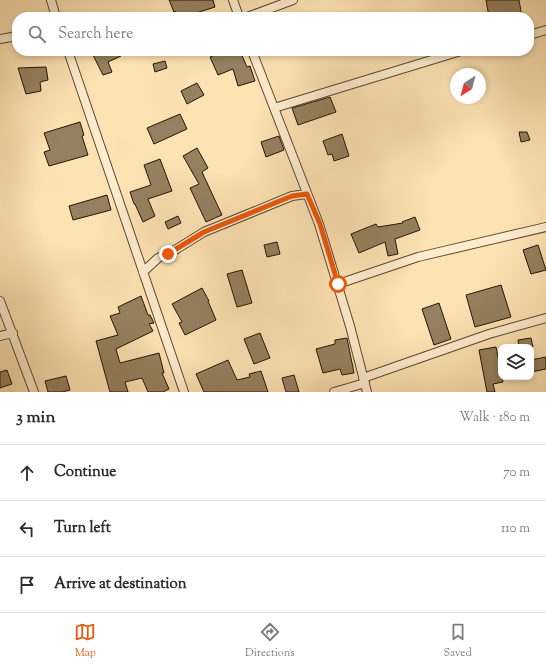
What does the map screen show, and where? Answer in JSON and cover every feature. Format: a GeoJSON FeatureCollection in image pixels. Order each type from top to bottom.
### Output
{"type":"FeatureCollection","features":[{"type":"Feature","properties":{"kind":"street"},"geometry":{"type":"LineString","coordinates":[[51,0],[55,12]]}},
{"type":"Feature","properties":{"kind":"street"},"geometry":{"type":"LineString","coordinates":[[233,0],[237,12]]}},
{"type":"Feature","properties":{"kind":"street"},"geometry":{"type":"LineString","coordinates":[[261,12],[293,0]]}},
{"type":"Feature","properties":{"kind":"street"},"geometry":{"type":"LineString","coordinates":[[534,34],[546,30]]}},
{"type":"Feature","properties":{"kind":"street"},"geometry":{"type":"LineString","coordinates":[[0,39],[12,37]]}},
{"type":"Feature","properties":{"kind":"street"},"geometry":{"type":"LineString","coordinates":[[70,56],[184,392]]}},
{"type":"Feature","properties":{"kind":"street"},"geometry":{"type":"LineString","coordinates":[[254,56],[320,224],[350,326],[367,392]]}},
{"type":"Feature","properties":{"kind":"street"},"geometry":{"type":"LineString","coordinates":[[274,108],[445,56]]}},
{"type":"Feature","properties":{"kind":"street"},"geometry":{"type":"LineString","coordinates":[[143,272],[158,258],[175,250],[204,232],[292,196],[307,194]]}},
{"type":"Feature","properties":{"kind":"street"},"geometry":{"type":"LineString","coordinates":[[338,284],[418,257],[546,226]]}},
{"type":"Feature","properties":{"kind":"street"},"geometry":{"type":"LineString","coordinates":[[0,301],[34,392]]}},
{"type":"Feature","properties":{"kind":"street"},"geometry":{"type":"LineString","coordinates":[[334,392],[489,334],[546,318]]}},
{"type":"Feature","properties":{"kind":"street"},"geometry":{"type":"LineString","coordinates":[[0,336],[13,333]]}},
{"type":"Feature","properties":{"kind":"building"},"geometry":{"type":"Polygon","coordinates":[[[169,0],[213,0],[215,7],[199,12],[174,12],[169,0]]]}},
{"type":"Feature","properties":{"kind":"building"},"geometry":{"type":"Polygon","coordinates":[[[486,0],[519,0],[521,12],[488,12],[486,0]]]}},
{"type":"Feature","properties":{"kind":"building"},"geometry":{"type":"Polygon","coordinates":[[[94,56],[121,56],[108,62],[112,72],[103,75],[94,56]]]}},
{"type":"Feature","properties":{"kind":"building"},"geometry":{"type":"Polygon","coordinates":[[[242,56],[247,67],[250,66],[255,81],[238,86],[233,69],[218,75],[210,57],[242,56]]]}},
{"type":"Feature","properties":{"kind":"building"},"geometry":{"type":"Polygon","coordinates":[[[165,61],[167,68],[155,72],[153,64],[165,61]]]}},
{"type":"Feature","properties":{"kind":"building"},"geometry":{"type":"Polygon","coordinates":[[[46,67],[48,80],[40,82],[41,91],[26,94],[18,68],[46,67]]]}},
{"type":"Feature","properties":{"kind":"building"},"geometry":{"type":"Polygon","coordinates":[[[197,83],[204,95],[187,104],[181,91],[197,83]]]}},
{"type":"Feature","properties":{"kind":"building"},"geometry":{"type":"Polygon","coordinates":[[[330,97],[336,112],[298,125],[292,108],[330,97]]]}},
{"type":"Feature","properties":{"kind":"building"},"geometry":{"type":"Polygon","coordinates":[[[180,114],[187,129],[154,144],[147,128],[180,114]]]}},
{"type":"Feature","properties":{"kind":"building"},"geometry":{"type":"Polygon","coordinates":[[[80,122],[84,135],[82,136],[88,155],[49,166],[44,152],[50,150],[44,133],[80,122]]]}},
{"type":"Feature","properties":{"kind":"building"},"geometry":{"type":"Polygon","coordinates":[[[519,132],[527,132],[530,140],[521,142],[519,132]]]}},
{"type":"Feature","properties":{"kind":"building"},"geometry":{"type":"Polygon","coordinates":[[[342,134],[349,156],[334,161],[332,154],[328,155],[323,141],[342,134]]]}},
{"type":"Feature","properties":{"kind":"building"},"geometry":{"type":"Polygon","coordinates":[[[279,136],[284,150],[266,157],[261,142],[279,136]]]}},
{"type":"Feature","properties":{"kind":"building"},"geometry":{"type":"Polygon","coordinates":[[[197,148],[208,168],[202,172],[222,215],[206,222],[190,188],[199,184],[183,156],[197,148]]]}},
{"type":"Feature","properties":{"kind":"building"},"geometry":{"type":"Polygon","coordinates":[[[160,159],[172,191],[148,199],[155,216],[143,222],[130,192],[151,185],[144,165],[160,159]]]}},
{"type":"Feature","properties":{"kind":"building"},"geometry":{"type":"Polygon","coordinates":[[[107,195],[111,210],[73,220],[69,206],[107,195]]]}},
{"type":"Feature","properties":{"kind":"building"},"geometry":{"type":"Polygon","coordinates":[[[178,216],[181,223],[168,229],[165,222],[178,216]]]}},
{"type":"Feature","properties":{"kind":"building"},"geometry":{"type":"Polygon","coordinates":[[[415,217],[420,230],[395,239],[398,254],[388,256],[385,242],[359,253],[351,234],[376,224],[378,227],[403,223],[402,222],[415,217]]]}},
{"type":"Feature","properties":{"kind":"building"},"geometry":{"type":"Polygon","coordinates":[[[277,242],[280,254],[267,257],[264,245],[277,242]]]}},
{"type":"Feature","properties":{"kind":"building"},"geometry":{"type":"Polygon","coordinates":[[[538,245],[546,270],[531,274],[523,250],[538,245]]]}},
{"type":"Feature","properties":{"kind":"building"},"geometry":{"type":"Polygon","coordinates":[[[242,270],[252,303],[237,307],[227,274],[242,270]]]}},
{"type":"Feature","properties":{"kind":"building"},"geometry":{"type":"Polygon","coordinates":[[[501,285],[511,317],[475,327],[466,295],[501,285]]]}},
{"type":"Feature","properties":{"kind":"building"},"geometry":{"type":"Polygon","coordinates":[[[202,288],[209,301],[216,320],[185,335],[179,323],[182,322],[172,304],[202,288]]]}},
{"type":"Feature","properties":{"kind":"building"},"geometry":{"type":"Polygon","coordinates":[[[141,296],[148,315],[150,315],[154,323],[149,324],[153,331],[116,349],[120,363],[159,353],[164,373],[162,373],[169,389],[163,392],[148,392],[142,378],[125,382],[128,392],[110,392],[96,341],[118,335],[110,316],[120,313],[118,307],[141,296]]]}},
{"type":"Feature","properties":{"kind":"building"},"geometry":{"type":"Polygon","coordinates":[[[439,303],[451,339],[434,345],[422,309],[439,303]]]}},
{"type":"Feature","properties":{"kind":"building"},"geometry":{"type":"Polygon","coordinates":[[[260,333],[270,358],[254,364],[244,339],[260,333]]]}},
{"type":"Feature","properties":{"kind":"building"},"geometry":{"type":"Polygon","coordinates":[[[347,338],[354,373],[342,375],[340,369],[323,373],[316,349],[335,344],[335,340],[347,338]]]}},
{"type":"Feature","properties":{"kind":"building"},"geometry":{"type":"Polygon","coordinates":[[[531,338],[532,344],[519,344],[518,340],[531,338]]]}},
{"type":"Feature","properties":{"kind":"building"},"geometry":{"type":"Polygon","coordinates":[[[496,347],[498,357],[498,380],[503,380],[503,382],[493,384],[495,392],[487,392],[479,350],[496,347]]]}},
{"type":"Feature","properties":{"kind":"building"},"geometry":{"type":"Polygon","coordinates":[[[546,357],[546,369],[534,371],[534,359],[546,357]]]}},
{"type":"Feature","properties":{"kind":"building"},"geometry":{"type":"Polygon","coordinates":[[[228,360],[237,380],[250,377],[249,374],[261,371],[268,392],[204,392],[196,374],[228,360]]]}},
{"type":"Feature","properties":{"kind":"building"},"geometry":{"type":"Polygon","coordinates":[[[7,370],[12,384],[0,388],[0,372],[7,370]]]}},
{"type":"Feature","properties":{"kind":"building"},"geometry":{"type":"Polygon","coordinates":[[[294,375],[299,392],[286,392],[282,378],[294,375]]]}},
{"type":"Feature","properties":{"kind":"building"},"geometry":{"type":"Polygon","coordinates":[[[66,376],[70,390],[62,392],[48,392],[45,381],[66,376]]]}},
{"type":"Feature","properties":{"kind":"route"},"geometry":{"type":"LineString","coordinates":[[168,254],[204,232],[292,196],[307,194],[320,224],[338,284]]}}]}
